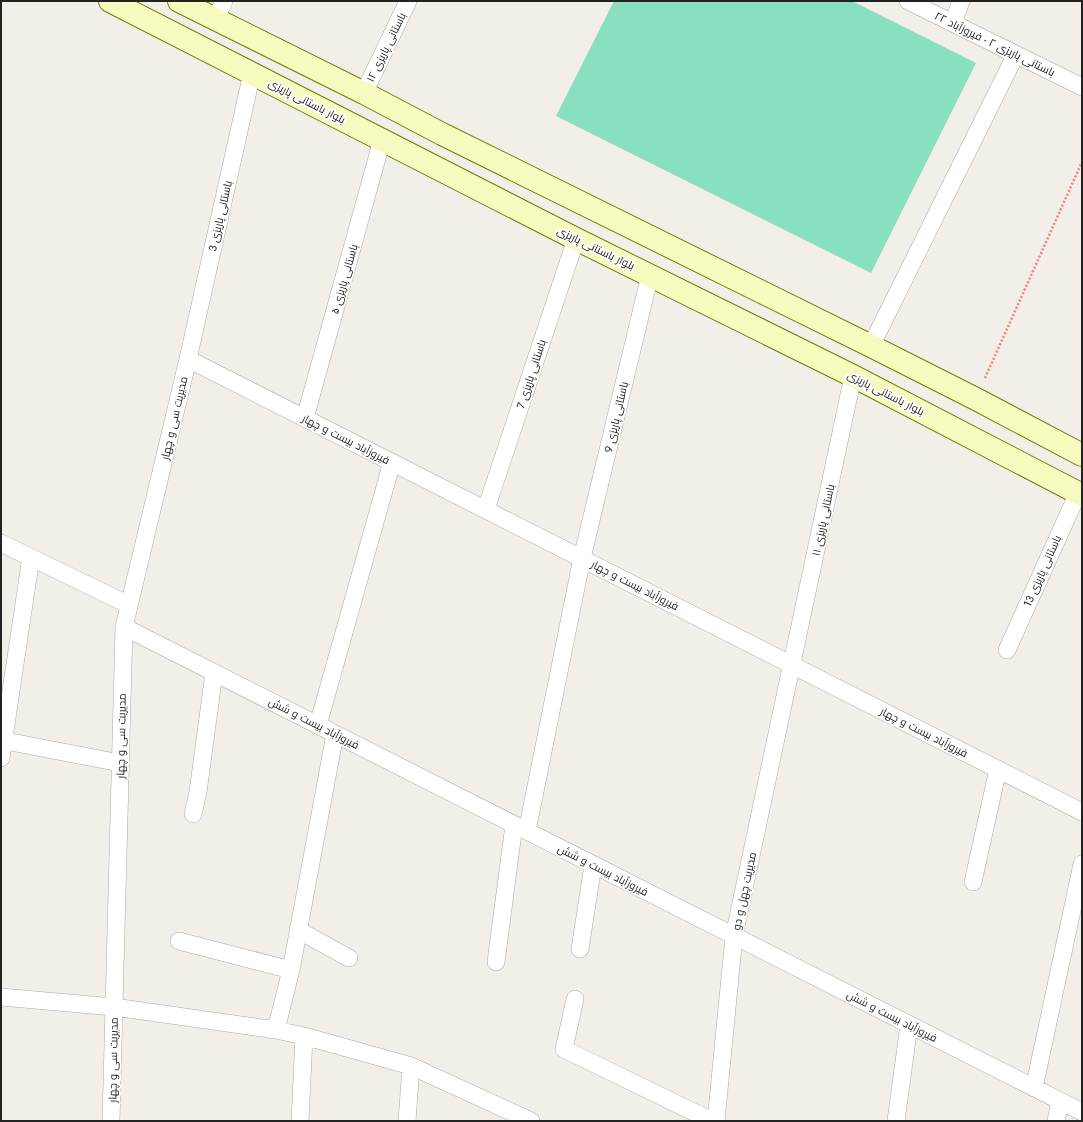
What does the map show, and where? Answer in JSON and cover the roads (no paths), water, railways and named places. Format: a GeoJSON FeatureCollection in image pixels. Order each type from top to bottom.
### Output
{"type":"FeatureCollection","features":[{"type":"Feature","properties":{"kind":"main road","name":"بلوار باستانی پاریزی"},"geometry":{"type":"LineString","coordinates":[[110,1],[576,239],[853,376],[1080,494]]}},
{"type":"Feature","properties":{"kind":"main road"},"geometry":{"type":"LineString","coordinates":[[179,1],[220,10],[364,93],[449,138],[871,346],[1082,455]]}},
{"type":"Feature","properties":{"kind":"street","name":"باستانی پاریزی ۱۲"},"geometry":{"type":"LineString","coordinates":[[364,93],[408,1]]}},
{"type":"Feature","properties":{"kind":"street","name":"باستانی پاریزی ۲ - فیروزآباد ۲۲"},"geometry":{"type":"LineString","coordinates":[[908,1],[1082,87]]}},
{"type":"Feature","properties":{"kind":"street"},"geometry":{"type":"LineString","coordinates":[[953,23],[961,1]]}},
{"type":"Feature","properties":{"kind":"street"},"geometry":{"type":"LineString","coordinates":[[871,346],[1016,54]]}},
{"type":"Feature","properties":{"kind":"street","name":"باستانی پاریزی 3"},"geometry":{"type":"LineString","coordinates":[[188,359],[252,74]]}},
{"type":"Feature","properties":{"kind":"street","name":"باستانی پاریزی ۵"},"geometry":{"type":"LineString","coordinates":[[305,418],[382,140]]}},
{"type":"Feature","properties":{"kind":"street","name":"باستانی پاریزی 7"},"geometry":{"type":"LineString","coordinates":[[486,509],[576,239]]}},
{"type":"Feature","properties":{"kind":"street","name":"باستانی پاریزی 9"},"geometry":{"type":"LineString","coordinates":[[496,962],[521,828],[582,558],[650,275]]}},
{"type":"Feature","properties":{"kind":"street","name":"فیروزآباد بیست و چهار"},"geometry":{"type":"LineString","coordinates":[[188,359],[1082,812]]}},
{"type":"Feature","properties":{"kind":"street","name":"مدیریت سی و چهار"},"geometry":{"type":"LineString","coordinates":[[111,1121],[124,627],[188,359]]}},
{"type":"Feature","properties":{"kind":"street","name":"باستانی پاریزی ۱۱"},"geometry":{"type":"LineString","coordinates":[[792,665],[853,376]]}},
{"type":"Feature","properties":{"kind":"street"},"geometry":{"type":"LineString","coordinates":[[318,725],[392,462]]}},
{"type":"Feature","properties":{"kind":"street","name":"باستانی پاریزی 13"},"geometry":{"type":"LineString","coordinates":[[1007,650],[1080,494]]}},
{"type":"Feature","properties":{"kind":"street"},"geometry":{"type":"LineString","coordinates":[[1,543],[129,605]]}},
{"type":"Feature","properties":{"kind":"street"},"geometry":{"type":"LineString","coordinates":[[1,758],[2,740],[31,557]]}},
{"type":"Feature","properties":{"kind":"street","name":"فیروزآباد بیست و شش"},"geometry":{"type":"LineString","coordinates":[[124,627],[1082,1112]]}},
{"type":"Feature","properties":{"kind":"street","name":"مدیریت چهل و دو"},"geometry":{"type":"LineString","coordinates":[[716,1121],[734,936],[792,665]]}},
{"type":"Feature","properties":{"kind":"street"},"geometry":{"type":"LineString","coordinates":[[193,814],[198,792],[214,673]]}},
{"type":"Feature","properties":{"kind":"street"},"geometry":{"type":"LineString","coordinates":[[276,1030],[291,970],[336,734]]}},
{"type":"Feature","properties":{"kind":"street"},"geometry":{"type":"LineString","coordinates":[[2,740],[120,763]]}},
{"type":"Feature","properties":{"kind":"street"},"geometry":{"type":"LineString","coordinates":[[974,882],[998,769]]}},
{"type":"Feature","properties":{"kind":"street"},"geometry":{"type":"LineString","coordinates":[[1034,1088],[1082,864]]}},
{"type":"Feature","properties":{"kind":"street"},"geometry":{"type":"LineString","coordinates":[[580,949],[593,865]]}},
{"type":"Feature","properties":{"kind":"street"},"geometry":{"type":"LineString","coordinates":[[298,930],[350,958]]}},
{"type":"Feature","properties":{"kind":"street"},"geometry":{"type":"LineString","coordinates":[[179,941],[291,970]]}},
{"type":"Feature","properties":{"kind":"street"},"geometry":{"type":"LineString","coordinates":[[1,997],[114,1007],[276,1030],[304,1036],[411,1066],[531,1121]]}},
{"type":"Feature","properties":{"kind":"street"},"geometry":{"type":"LineString","coordinates":[[575,999],[564,1049],[712,1121]]}},
{"type":"Feature","properties":{"kind":"street"},"geometry":{"type":"LineString","coordinates":[[896,1121],[909,1025]]}},
{"type":"Feature","properties":{"kind":"street"},"geometry":{"type":"LineString","coordinates":[[300,1121],[304,1036]]}},
{"type":"Feature","properties":{"kind":"street"},"geometry":{"type":"LineString","coordinates":[[407,1121],[411,1066]]}},
{"type":"Feature","properties":{"kind":"street"},"geometry":{"type":"LineString","coordinates":[[1056,1121],[1060,1101]]}}]}
